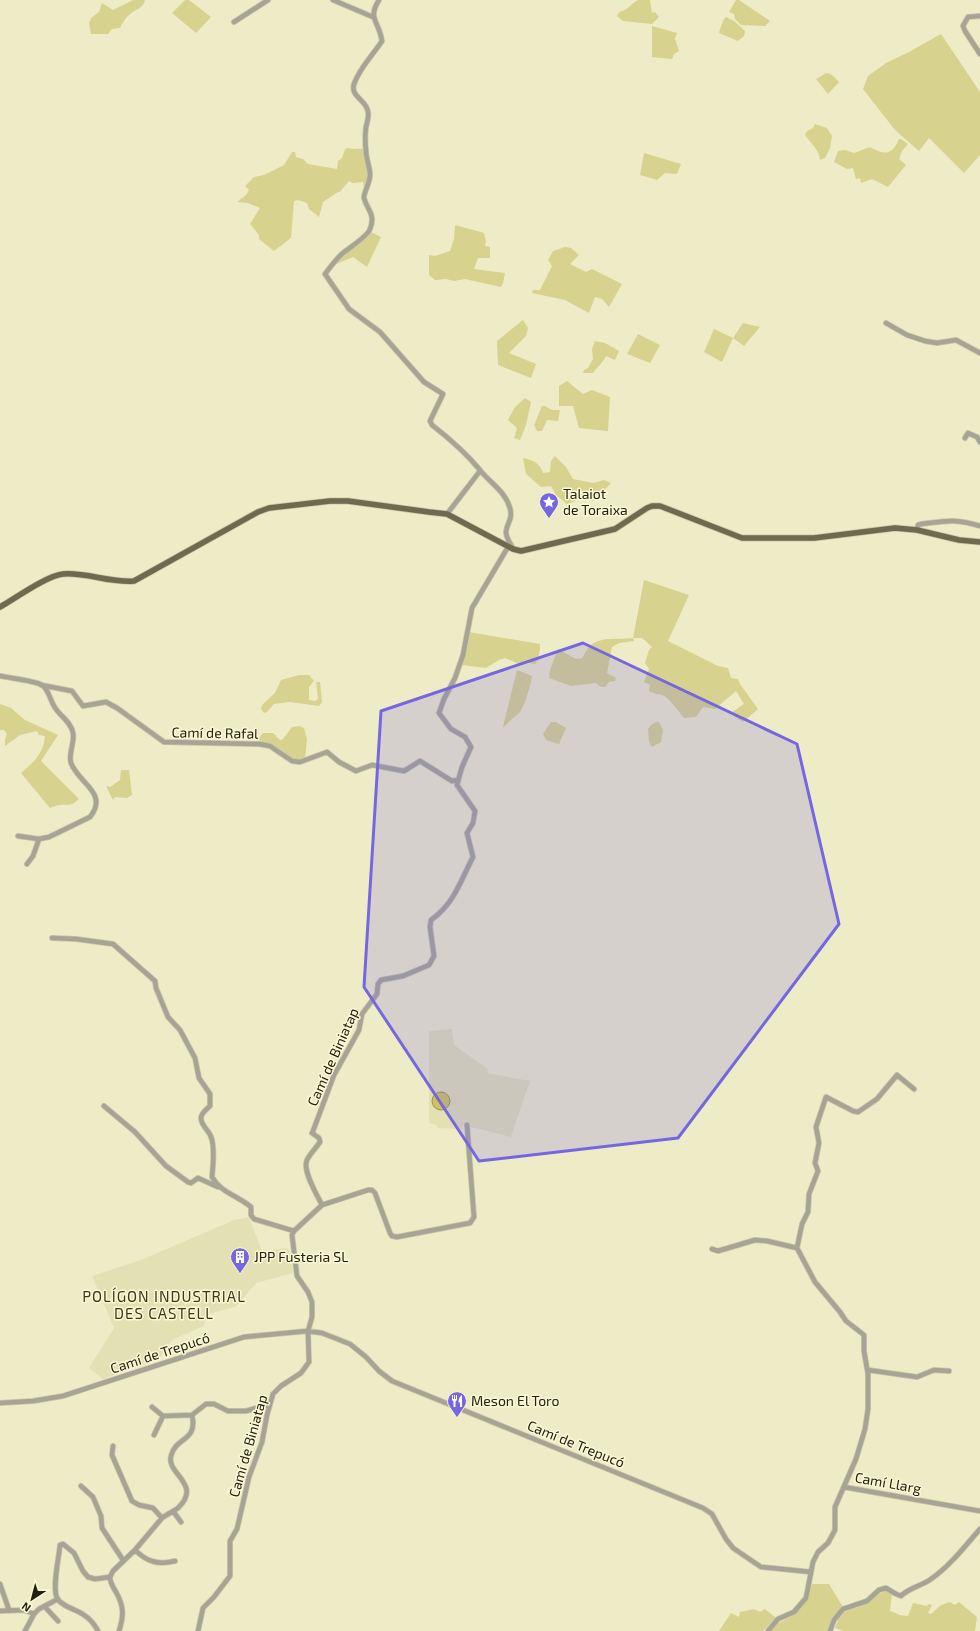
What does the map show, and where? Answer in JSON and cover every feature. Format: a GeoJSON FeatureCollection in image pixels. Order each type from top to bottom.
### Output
{"type":"FeatureCollection","features":[{"type":"Feature","properties":{"kind":"main road"},"geometry":{"type":"LineString","coordinates":[[0,607],[50,578],[63,574],[123,582],[134,581],[258,512],[269,508],[330,501],[348,501],[447,514],[510,548],[528,550],[615,529],[652,506],[660,506],[742,538],[814,538],[895,528],[917,530],[959,540],[980,542]]}},
{"type":"Feature","properties":{"kind":"street"},"geometry":{"type":"LineString","coordinates":[[234,22],[268,0]]}},
{"type":"Feature","properties":{"kind":"street"},"geometry":{"type":"LineString","coordinates":[[333,0],[372,17],[377,23],[382,41],[363,66],[353,90],[365,103],[368,112],[366,152],[370,174],[369,185],[364,194],[364,198],[373,218],[370,231],[342,254],[333,263],[326,274],[349,309],[380,332],[424,382],[443,394],[430,421],[432,426],[462,450],[503,494],[510,507],[512,516],[506,532],[510,548],[472,608],[463,655],[455,678],[444,699],[439,713],[452,729],[470,742],[471,747],[457,780]]}},
{"type":"Feature","properties":{"kind":"street"},"geometry":{"type":"LineString","coordinates":[[372,17],[373,10],[379,0]]}},
{"type":"Feature","properties":{"kind":"street"},"geometry":{"type":"LineString","coordinates":[[980,16],[968,17],[964,26],[980,54]]}},
{"type":"Feature","properties":{"kind":"street"},"geometry":{"type":"LineString","coordinates":[[886,323],[908,335],[925,341],[937,343],[956,340],[980,353]]}},
{"type":"Feature","properties":{"kind":"street"},"geometry":{"type":"LineString","coordinates":[[965,438],[968,433],[977,437],[980,442]]}},
{"type":"Feature","properties":{"kind":"street"},"geometry":{"type":"LineString","coordinates":[[447,514],[480,471]]}},
{"type":"Feature","properties":{"kind":"street"},"geometry":{"type":"LineString","coordinates":[[917,530],[918,525],[921,524],[954,520],[964,521],[980,526]]}},
{"type":"Feature","properties":{"kind":"street"},"geometry":{"type":"LineString","coordinates":[[0,676],[41,685],[46,690],[55,708],[70,725],[74,734],[70,756],[71,763],[75,772],[93,791],[96,805],[94,812],[90,817],[49,837],[38,839],[18,836]]}},
{"type":"Feature","properties":{"kind":"street","name":"Camí de Rafal"},"geometry":{"type":"LineString","coordinates":[[41,685],[72,691],[83,706],[106,702],[117,708],[164,742],[258,744],[270,746],[292,761],[300,762],[327,752],[339,762],[356,770],[372,766],[404,771],[410,769],[420,761],[452,780],[457,780]]}},
{"type":"Feature","properties":{"kind":"street","name":"Camí de Biniatap"},"geometry":{"type":"LineString","coordinates":[[322,1205],[308,1175],[306,1163],[307,1159],[320,1142],[319,1138],[312,1133],[312,1130],[334,1075],[360,1030],[362,1014],[377,994],[378,984],[381,980],[403,976],[429,965],[432,961],[434,956],[430,927],[431,920],[442,912],[449,904],[473,857],[467,833],[473,823],[475,811],[457,785],[457,780]]}},
{"type":"Feature","properties":{"kind":"street"},"geometry":{"type":"LineString","coordinates":[[27,864],[32,856],[38,839]]}},
{"type":"Feature","properties":{"kind":"street"},"geometry":{"type":"LineString","coordinates":[[52,938],[76,939],[113,944],[155,981],[156,988],[168,1017],[180,1030],[196,1058],[199,1078],[210,1094],[210,1106],[202,1114],[201,1118],[212,1139],[212,1177],[218,1187]]}},
{"type":"Feature","properties":{"kind":"street"},"geometry":{"type":"LineString","coordinates":[[844,1487],[856,1459],[865,1429],[868,1410],[868,1370],[864,1351],[864,1335],[846,1321],[815,1282],[797,1248],[808,1212],[809,1194],[818,1171],[815,1163],[819,1143],[816,1127],[826,1097],[853,1111],[858,1112],[877,1099],[897,1075],[914,1089]]}},
{"type":"Feature","properties":{"kind":"street"},"geometry":{"type":"LineString","coordinates":[[104,1106],[135,1132],[166,1166],[188,1182],[191,1183],[198,1178],[242,1200],[251,1207],[251,1215],[254,1219],[294,1231],[322,1205],[372,1190],[376,1196],[390,1233],[392,1236],[397,1237],[470,1223],[474,1217],[467,1125]]}},
{"type":"Feature","properties":{"kind":"street","name":"Camí de Biniatap"},"geometry":{"type":"LineString","coordinates":[[198,1631],[203,1608],[214,1597],[230,1576],[230,1541],[237,1529],[249,1477],[262,1442],[273,1394],[301,1373],[309,1362],[308,1331],[312,1317],[312,1302],[308,1292],[296,1276],[292,1235],[294,1231]]}},
{"type":"Feature","properties":{"kind":"street"},"geometry":{"type":"LineString","coordinates":[[712,1249],[718,1251],[755,1240],[766,1240],[797,1248]]}},
{"type":"Feature","properties":{"kind":"street","name":"Camí de Trepucó"},"geometry":{"type":"LineString","coordinates":[[0,1403],[33,1401],[63,1396],[244,1337],[308,1331],[322,1333],[350,1344],[392,1381],[464,1409],[703,1508],[712,1514],[726,1540],[733,1548],[761,1567],[812,1572]]}},
{"type":"Feature","properties":{"kind":"street"},"geometry":{"type":"LineString","coordinates":[[868,1370],[917,1377],[934,1370],[949,1371]]}},
{"type":"Feature","properties":{"kind":"street"},"geometry":{"type":"LineString","coordinates":[[152,1407],[163,1416],[192,1415],[206,1404],[214,1404],[228,1411],[246,1411],[270,1404]]}},
{"type":"Feature","properties":{"kind":"street"},"geometry":{"type":"LineString","coordinates":[[98,1631],[84,1614],[66,1606],[58,1599],[56,1576],[60,1545],[63,1544],[74,1553],[83,1571],[88,1577],[95,1579],[110,1577],[123,1560],[134,1550],[162,1518],[179,1507],[187,1494],[184,1482],[170,1462],[171,1456],[176,1447],[193,1430],[194,1425],[192,1415]]}},
{"type":"Feature","properties":{"kind":"street"},"geometry":{"type":"LineString","coordinates":[[154,1435],[163,1416]]}},
{"type":"Feature","properties":{"kind":"street"},"geometry":{"type":"LineString","coordinates":[[113,1446],[112,1455],[132,1501],[139,1505],[153,1508],[162,1518]]}},
{"type":"Feature","properties":{"kind":"street"},"geometry":{"type":"LineString","coordinates":[[81,1486],[92,1497],[101,1516],[102,1528],[123,1560]]}},
{"type":"Feature","properties":{"kind":"street","name":"Camí Llarg"},"geometry":{"type":"LineString","coordinates":[[768,1631],[778,1619],[794,1612],[802,1602],[809,1588],[813,1562],[818,1552],[828,1543],[835,1530],[835,1507],[844,1487],[980,1511]]}},
{"type":"Feature","properties":{"kind":"street"},"geometry":{"type":"LineString","coordinates":[[173,1511],[181,1522]]}},
{"type":"Feature","properties":{"kind":"street"},"geometry":{"type":"LineString","coordinates":[[830,1631],[834,1620],[843,1609],[867,1601],[879,1590],[886,1588],[901,1596],[907,1590],[930,1580],[941,1572],[980,1529]]}},
{"type":"Feature","properties":{"kind":"street"},"geometry":{"type":"LineString","coordinates":[[134,1550],[152,1563],[162,1564],[175,1561]]}},
{"type":"Feature","properties":{"kind":"street"},"geometry":{"type":"LineString","coordinates":[[110,1577],[112,1585],[123,1607],[124,1615],[119,1631]]}},
{"type":"Feature","properties":{"kind":"street"},"geometry":{"type":"LineString","coordinates":[[0,1584],[9,1610]]}},
{"type":"Feature","properties":{"kind":"street"},"geometry":{"type":"LineString","coordinates":[[25,1631],[34,1614],[58,1599]]}},
{"type":"Feature","properties":{"kind":"street"},"geometry":{"type":"LineString","coordinates":[[45,1607],[58,1620]]}},
{"type":"Feature","properties":{"kind":"street"},"geometry":{"type":"LineString","coordinates":[[0,1611],[24,1610],[34,1614]]}},
{"type":"Feature","properties":{"kind":"highlighted area"},"geometry":{"type":"Polygon","coordinates":[[[583,643],[797,744],[839,924],[678,1138],[479,1161],[364,987],[381,711],[583,643]]]}},
{"type":"Feature","properties":{"kind":"shaded area"},"geometry":{"type":"Polygon","coordinates":[[[133,0],[145,0],[141,7],[126,18],[120,28],[112,29],[108,34],[91,34],[89,23],[91,18],[99,12],[102,3],[113,10],[133,0]]]}},
{"type":"Feature","properties":{"kind":"shaded area"},"geometry":{"type":"Polygon","coordinates":[[[185,0],[189,0],[211,17],[196,33],[172,13],[185,0]]]}},
{"type":"Feature","properties":{"kind":"shaded area"},"geometry":{"type":"Polygon","coordinates":[[[638,0],[650,0],[652,13],[655,12],[659,17],[652,24],[623,21],[617,16],[619,12],[625,10],[638,0]]]}},
{"type":"Feature","properties":{"kind":"shaded area"},"geometry":{"type":"Polygon","coordinates":[[[736,0],[739,0],[770,21],[765,26],[741,25],[735,19],[734,14],[729,12],[736,0]]]}},
{"type":"Feature","properties":{"kind":"shaded area"},"geometry":{"type":"Polygon","coordinates":[[[726,17],[734,21],[745,31],[744,36],[738,41],[719,33],[726,17]]]}},
{"type":"Feature","properties":{"kind":"shaded area"},"geometry":{"type":"Polygon","coordinates":[[[652,26],[677,33],[675,39],[679,51],[674,54],[672,59],[652,57],[652,26]]]}},
{"type":"Feature","properties":{"kind":"shaded area"},"geometry":{"type":"Polygon","coordinates":[[[941,34],[980,92],[980,155],[964,173],[929,138],[919,151],[895,130],[863,89],[868,76],[886,63],[941,34]]]}},
{"type":"Feature","properties":{"kind":"shaded area"},"geometry":{"type":"Polygon","coordinates":[[[826,73],[831,74],[839,82],[828,94],[816,79],[826,73]]]}},
{"type":"Feature","properties":{"kind":"shaded area"},"geometry":{"type":"Polygon","coordinates":[[[815,124],[827,128],[832,136],[830,148],[825,158],[820,160],[816,150],[805,135],[807,131],[813,128],[815,124]]]}},
{"type":"Feature","properties":{"kind":"shaded area"},"geometry":{"type":"Polygon","coordinates":[[[899,139],[908,144],[902,151],[899,159],[906,165],[888,187],[872,179],[861,183],[860,178],[856,179],[853,168],[847,169],[834,162],[838,151],[845,150],[854,153],[870,147],[879,152],[887,152],[893,149],[899,139]]]}},
{"type":"Feature","properties":{"kind":"shaded area"},"geometry":{"type":"Polygon","coordinates":[[[345,149],[364,149],[369,177],[365,189],[363,182],[352,183],[349,181],[340,192],[323,202],[319,217],[309,209],[307,203],[298,200],[294,201],[291,238],[274,251],[259,239],[259,235],[250,224],[260,208],[248,203],[237,202],[246,195],[249,190],[245,186],[254,177],[264,175],[284,165],[292,152],[295,152],[296,157],[303,159],[308,164],[337,169],[338,161],[342,158],[345,149]]]}},
{"type":"Feature","properties":{"kind":"shaded area"},"geometry":{"type":"Polygon","coordinates":[[[644,153],[681,164],[677,174],[665,173],[657,180],[640,175],[644,153]]]}},
{"type":"Feature","properties":{"kind":"shaded area"},"geometry":{"type":"Polygon","coordinates":[[[455,225],[484,233],[486,241],[485,246],[490,247],[490,258],[478,258],[474,269],[505,273],[501,287],[465,279],[454,281],[446,279],[435,280],[429,275],[429,255],[435,256],[450,251],[454,239],[455,225]]]}},
{"type":"Feature","properties":{"kind":"shaded area"},"geometry":{"type":"Polygon","coordinates":[[[371,232],[381,237],[367,267],[353,257],[334,265],[371,232]]]}},
{"type":"Feature","properties":{"kind":"shaded area"},"geometry":{"type":"Polygon","coordinates":[[[565,247],[571,248],[579,255],[570,264],[586,272],[592,269],[622,284],[609,307],[602,299],[595,297],[589,313],[565,300],[532,293],[533,290],[540,290],[552,266],[548,260],[553,251],[565,247]]]}},
{"type":"Feature","properties":{"kind":"shaded area"},"geometry":{"type":"Polygon","coordinates":[[[523,320],[528,328],[526,336],[509,353],[536,364],[531,378],[498,365],[497,341],[523,320]]]}},
{"type":"Feature","properties":{"kind":"shaded area"},"geometry":{"type":"Polygon","coordinates":[[[743,323],[760,327],[744,346],[733,338],[743,323]]]}},
{"type":"Feature","properties":{"kind":"shaded area"},"geometry":{"type":"Polygon","coordinates":[[[714,329],[733,338],[722,362],[704,352],[714,329]]]}},
{"type":"Feature","properties":{"kind":"shaded area"},"geometry":{"type":"Polygon","coordinates":[[[638,334],[660,345],[650,363],[627,354],[638,334]]]}},
{"type":"Feature","properties":{"kind":"shaded area"},"geometry":{"type":"Polygon","coordinates":[[[595,341],[605,343],[619,351],[615,360],[606,356],[593,373],[583,373],[593,359],[592,349],[595,341]]]}},
{"type":"Feature","properties":{"kind":"shaded area"},"geometry":{"type":"Polygon","coordinates":[[[567,381],[583,394],[592,390],[610,397],[608,431],[579,428],[573,406],[559,406],[559,386],[567,381]]]}},
{"type":"Feature","properties":{"kind":"shaded area"},"geometry":{"type":"Polygon","coordinates":[[[525,398],[531,402],[526,425],[520,440],[514,438],[517,428],[508,420],[515,407],[525,398]]]}},
{"type":"Feature","properties":{"kind":"shaded area"},"geometry":{"type":"Polygon","coordinates":[[[542,406],[552,410],[560,410],[558,421],[547,420],[542,431],[537,431],[534,425],[542,406]]]}},
{"type":"Feature","properties":{"kind":"shaded area"},"geometry":{"type":"Polygon","coordinates":[[[555,456],[566,467],[573,479],[593,483],[604,480],[611,483],[593,501],[582,499],[567,504],[556,495],[551,486],[541,487],[526,474],[523,458],[536,462],[543,473],[550,472],[551,461],[555,456]]]}},
{"type":"Feature","properties":{"kind":"shaded area"},"geometry":{"type":"Polygon","coordinates":[[[644,580],[689,595],[668,641],[718,666],[728,668],[731,678],[738,679],[758,709],[743,722],[735,717],[732,712],[744,704],[736,691],[715,709],[703,707],[696,717],[684,718],[667,698],[649,691],[650,685],[644,682],[649,669],[645,663],[649,650],[652,647],[642,638],[633,638],[644,580]]]}},
{"type":"Feature","properties":{"kind":"shaded area"},"geometry":{"type":"Polygon","coordinates":[[[469,632],[540,644],[537,660],[535,664],[525,662],[519,664],[505,658],[486,668],[462,665],[468,645],[469,632]]]}},
{"type":"Feature","properties":{"kind":"shaded area"},"geometry":{"type":"Polygon","coordinates":[[[633,638],[634,641],[619,643],[612,647],[607,673],[616,678],[615,681],[609,682],[605,687],[601,687],[596,683],[571,686],[549,678],[550,670],[558,649],[576,659],[582,658],[591,645],[600,640],[633,638]]]}},
{"type":"Feature","properties":{"kind":"shaded area"},"geometry":{"type":"Polygon","coordinates":[[[517,670],[532,676],[526,700],[522,709],[503,727],[517,670]]]}},
{"type":"Feature","properties":{"kind":"shaded area"},"geometry":{"type":"Polygon","coordinates":[[[299,675],[309,675],[314,681],[309,687],[309,700],[315,701],[318,699],[316,682],[320,682],[322,702],[319,706],[290,702],[274,704],[267,712],[264,713],[261,709],[262,705],[275,693],[281,680],[299,675]]]}},
{"type":"Feature","properties":{"kind":"shaded area"},"geometry":{"type":"Polygon","coordinates":[[[0,704],[11,708],[25,720],[58,735],[41,761],[79,799],[76,802],[70,805],[59,805],[50,808],[21,773],[40,753],[43,748],[45,736],[39,735],[37,731],[20,735],[5,746],[7,734],[4,730],[0,730],[0,704]]]}},
{"type":"Feature","properties":{"kind":"shaded area"},"geometry":{"type":"Polygon","coordinates":[[[551,722],[556,722],[566,728],[559,744],[546,740],[543,734],[551,722]]]}},
{"type":"Feature","properties":{"kind":"shaded area"},"geometry":{"type":"Polygon","coordinates":[[[656,722],[659,722],[663,730],[661,742],[652,747],[649,742],[648,729],[656,722]]]}},
{"type":"Feature","properties":{"kind":"shaded area"},"geometry":{"type":"Polygon","coordinates":[[[299,726],[304,728],[307,739],[305,759],[299,760],[287,758],[260,743],[259,738],[263,733],[273,733],[280,740],[283,739],[292,727],[299,726]]]}},
{"type":"Feature","properties":{"kind":"shaded area"},"geometry":{"type":"Polygon","coordinates":[[[121,770],[129,770],[132,795],[127,798],[115,797],[113,800],[106,786],[110,787],[120,780],[121,770]]]}},
{"type":"Feature","properties":{"kind":"shaded area"},"geometry":{"type":"Polygon","coordinates":[[[452,1029],[454,1045],[488,1069],[487,1073],[530,1081],[511,1137],[463,1125],[463,1129],[437,1128],[437,1125],[429,1123],[429,1031],[452,1029]]]}},
{"type":"Feature","properties":{"kind":"shaded area"},"geometry":{"type":"Polygon","coordinates":[[[441,1092],[447,1095],[450,1101],[447,1107],[441,1110],[435,1107],[432,1101],[435,1095],[441,1092]]]}},
{"type":"Feature","properties":{"kind":"shaded area"},"geometry":{"type":"Polygon","coordinates":[[[249,1217],[262,1251],[287,1248],[290,1253],[293,1273],[256,1283],[237,1306],[206,1315],[204,1326],[172,1340],[159,1359],[103,1379],[89,1368],[114,1328],[92,1276],[141,1260],[234,1220],[249,1217]]]}},
{"type":"Feature","properties":{"kind":"shaded area"},"geometry":{"type":"Polygon","coordinates":[[[812,1584],[829,1584],[843,1607],[828,1631],[771,1631],[778,1623],[795,1614],[802,1606],[809,1594],[812,1584]]]}},
{"type":"Feature","properties":{"kind":"shaded area"},"geometry":{"type":"Polygon","coordinates":[[[886,1591],[892,1594],[890,1611],[900,1615],[908,1616],[913,1603],[927,1606],[928,1604],[932,1605],[928,1613],[931,1614],[941,1605],[950,1602],[955,1605],[959,1602],[977,1617],[975,1631],[844,1631],[835,1628],[839,1618],[844,1612],[864,1605],[886,1591]]]}},
{"type":"Feature","properties":{"kind":"shaded area"},"geometry":{"type":"Polygon","coordinates":[[[754,1609],[760,1612],[765,1609],[776,1618],[763,1631],[719,1631],[731,1613],[739,1617],[740,1612],[754,1609]]]}},
{"type":"Feature","properties":{"kind":"place","name":"Talaiot de Toraixa"},"geometry":{"type":"Point","coordinates":[549,519]}},
{"type":"Feature","properties":{"kind":"place","name":"JPP Fusteria SL"},"geometry":{"type":"Point","coordinates":[240,1274]}},
{"type":"Feature","properties":{"kind":"place","name":"Meson El Toro"},"geometry":{"type":"Point","coordinates":[457,1418]}},
{"type":"Feature","properties":{"kind":"district","name":"POLÍGON INDUSTRIAL DES CASTELL"},"geometry":{"type":"Point","coordinates":[164,1306]}}]}
